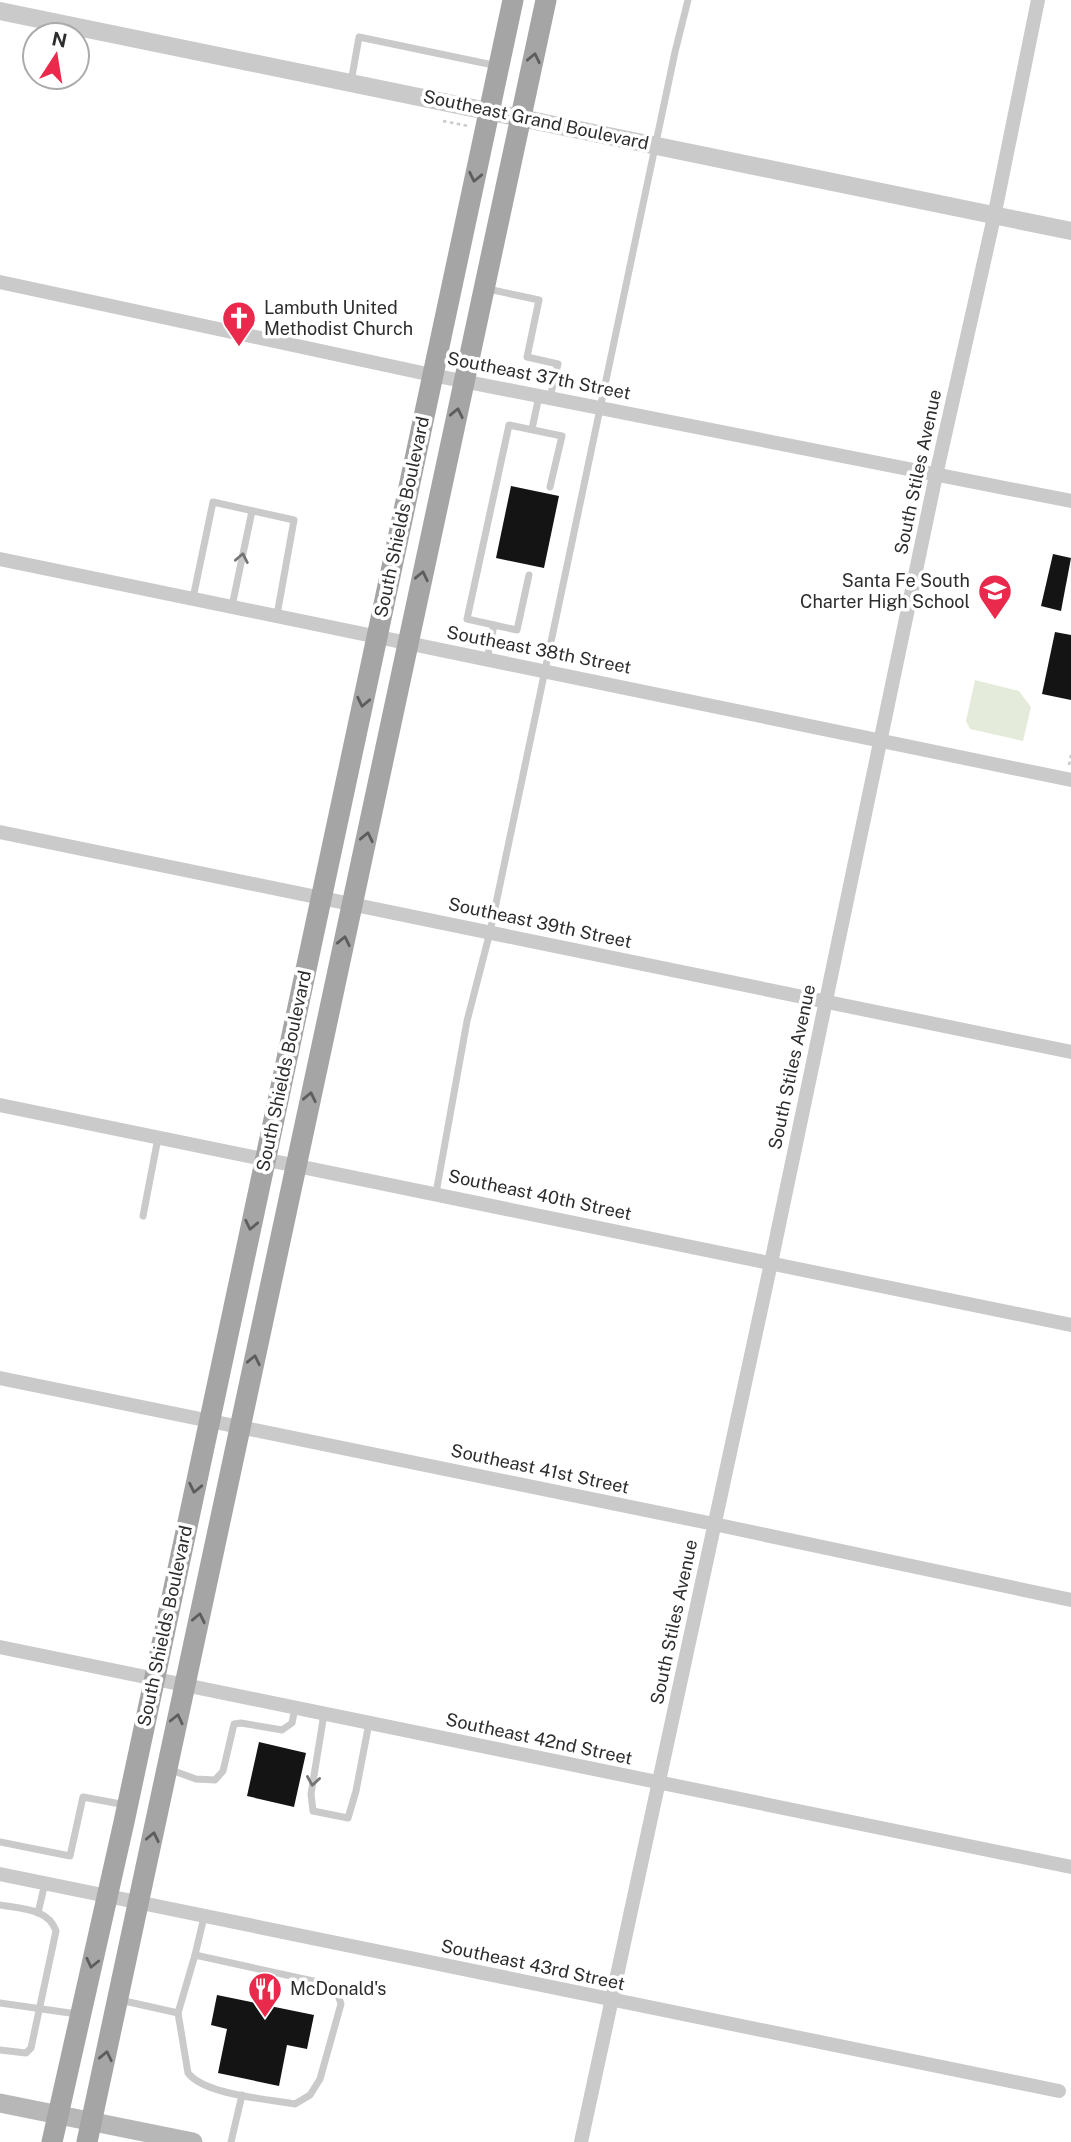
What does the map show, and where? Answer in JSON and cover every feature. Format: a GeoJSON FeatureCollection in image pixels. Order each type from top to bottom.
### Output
{"type":"FeatureCollection","features":[{"type":"Feature","properties":{"kind":"main road","name":"South Shields Boulevard"},"geometry":{"type":"LineString","coordinates":[[52,2142],[127,1805],[513,0]]}},
{"type":"Feature","properties":{"kind":"main road","name":"South Shields Boulevard"},"geometry":{"type":"LineString","coordinates":[[89,2132],[546,0]]}},
{"type":"Feature","properties":{"kind":"main road"},"geometry":{"type":"LineString","coordinates":[[0,2103],[59,2115],[89,2132],[193,2142]]}},
{"type":"Feature","properties":{"kind":"street","name":"South Stiles Avenue"},"geometry":{"type":"LineString","coordinates":[[581,2142],[772,1263],[825,1001],[883,740],[936,475],[994,217],[1038,0]]}},
{"type":"Feature","properties":{"kind":"street","name":"Southeast Grand Boulevard"},"geometry":{"type":"LineString","coordinates":[[1,9],[1071,232]]}},
{"type":"Feature","properties":{"kind":"street","name":"Southeast 37th Street"},"geometry":{"type":"LineString","coordinates":[[0,282],[432,375],[1071,502]]}},
{"type":"Feature","properties":{"kind":"street","name":"Southeast 38th Street"},"geometry":{"type":"LineString","coordinates":[[0,559],[883,740],[1070,773]]}},
{"type":"Feature","properties":{"kind":"street","name":"Southeast 39th Street"},"geometry":{"type":"LineString","coordinates":[[0,832],[1071,1052]]}},
{"type":"Feature","properties":{"kind":"street","name":"Southeast 40th Street"},"geometry":{"type":"LineString","coordinates":[[0,1105],[1071,1325]]}},
{"type":"Feature","properties":{"kind":"street","name":"Southeast 41st Street"},"geometry":{"type":"LineString","coordinates":[[0,1378],[1071,1600]]}},
{"type":"Feature","properties":{"kind":"street","name":"Southeast 42nd Street"},"geometry":{"type":"LineString","coordinates":[[0,1647],[1071,1867]]}},
{"type":"Feature","properties":{"kind":"street","name":"Southeast 43rd Street"},"geometry":{"type":"LineString","coordinates":[[0,1874],[1059,2091]]}},
{"type":"Feature","properties":{"kind":"lane"},"geometry":{"type":"LineString","coordinates":[[436,1193],[467,1021],[490,932],[655,145],[688,0]]}},
{"type":"Feature","properties":{"kind":"lane"},"geometry":{"type":"LineString","coordinates":[[351,82],[359,37],[499,66]]}},
{"type":"Feature","properties":{"kind":"lane"},"geometry":{"type":"LineString","coordinates":[[484,288],[539,300],[527,357],[558,363],[532,429]]}},
{"type":"Feature","properties":{"kind":"lane"},"geometry":{"type":"LineString","coordinates":[[529,575],[517,630],[467,620],[509,425],[562,436],[550,487]]}},
{"type":"Feature","properties":{"kind":"lane"},"geometry":{"type":"LineString","coordinates":[[193,598],[213,502],[294,520],[277,615]]}},
{"type":"Feature","properties":{"kind":"lane"},"geometry":{"type":"LineString","coordinates":[[232,606],[252,511]]}},
{"type":"Feature","properties":{"kind":"lane"},"geometry":{"type":"LineString","coordinates":[[487,659],[494,625]]}},
{"type":"Feature","properties":{"kind":"lane"},"geometry":{"type":"LineString","coordinates":[[142,1216],[159,1137]]}},
{"type":"Feature","properties":{"kind":"lane"},"geometry":{"type":"LineString","coordinates":[[167,1769],[196,1779],[215,1780],[223,1771],[234,1724],[282,1730],[292,1723],[295,1708]]}},
{"type":"Feature","properties":{"kind":"lane"},"geometry":{"type":"LineString","coordinates":[[324,1714],[311,1794],[313,1811],[348,1818],[369,1723]]}},
{"type":"Feature","properties":{"kind":"lane"},"geometry":{"type":"LineString","coordinates":[[0,1842],[70,1856],[83,1797],[127,1805]]}},
{"type":"Feature","properties":{"kind":"lane"},"geometry":{"type":"LineString","coordinates":[[38,1913],[45,1883]]}},
{"type":"Feature","properties":{"kind":"lane"},"geometry":{"type":"LineString","coordinates":[[0,1905],[44,1914],[53,1922],[56,1931],[31,2048],[26,2053],[0,2050]]}},
{"type":"Feature","properties":{"kind":"lane"},"geometry":{"type":"LineString","coordinates":[[195,1955],[333,1987],[341,2004],[320,2079],[310,2095],[295,2104],[242,2095],[199,2083],[188,2073],[178,2012],[204,1917]]}},
{"type":"Feature","properties":{"kind":"lane"},"geometry":{"type":"LineString","coordinates":[[118,2000],[178,2012]]}},
{"type":"Feature","properties":{"kind":"lane"},"geometry":{"type":"LineString","coordinates":[[0,2003],[81,2015]]}},
{"type":"Feature","properties":{"kind":"lane"},"geometry":{"type":"LineString","coordinates":[[232,2142],[242,2095]]}},
{"type":"Feature","properties":{"kind":"path"},"geometry":{"type":"LineString","coordinates":[[1070,773],[1071,755]]}},
{"type":"Feature","properties":{"kind":"green space"},"geometry":{"type":"Polygon","coordinates":[[[975,680],[1019,691],[1031,707],[1023,741],[970,729],[966,721],[975,680]]]}},
{"type":"Feature","properties":{"kind":"building"},"geometry":{"type":"Polygon","coordinates":[[[511,486],[559,496],[544,568],[496,558],[511,486]]]}},
{"type":"Feature","properties":{"kind":"building"},"geometry":{"type":"Polygon","coordinates":[[[1053,554],[1071,558],[1061,611],[1041,606],[1053,554]]]}},
{"type":"Feature","properties":{"kind":"building"},"geometry":{"type":"Polygon","coordinates":[[[1055,632],[1071,635],[1071,700],[1042,694],[1055,632]]]}},
{"type":"Feature","properties":{"kind":"building"},"geometry":{"type":"Polygon","coordinates":[[[259,1742],[306,1753],[294,1807],[247,1796],[259,1742]]]}},
{"type":"Feature","properties":{"kind":"building"},"geometry":{"type":"Polygon","coordinates":[[[217,1995],[314,2015],[307,2049],[287,2045],[279,2086],[218,2073],[227,2029],[211,2025],[217,1995]]]}},
{"type":"Feature","properties":{"kind":"place","name":"Lambuth United Methodist Church"},"geometry":{"type":"Point","coordinates":[239,348]}},
{"type":"Feature","properties":{"kind":"place","name":"Santa Fe South Charter High School"},"geometry":{"type":"Point","coordinates":[995,621]}},
{"type":"Feature","properties":{"kind":"place","name":"McDonald's"},"geometry":{"type":"Point","coordinates":[265,2019]}}]}
